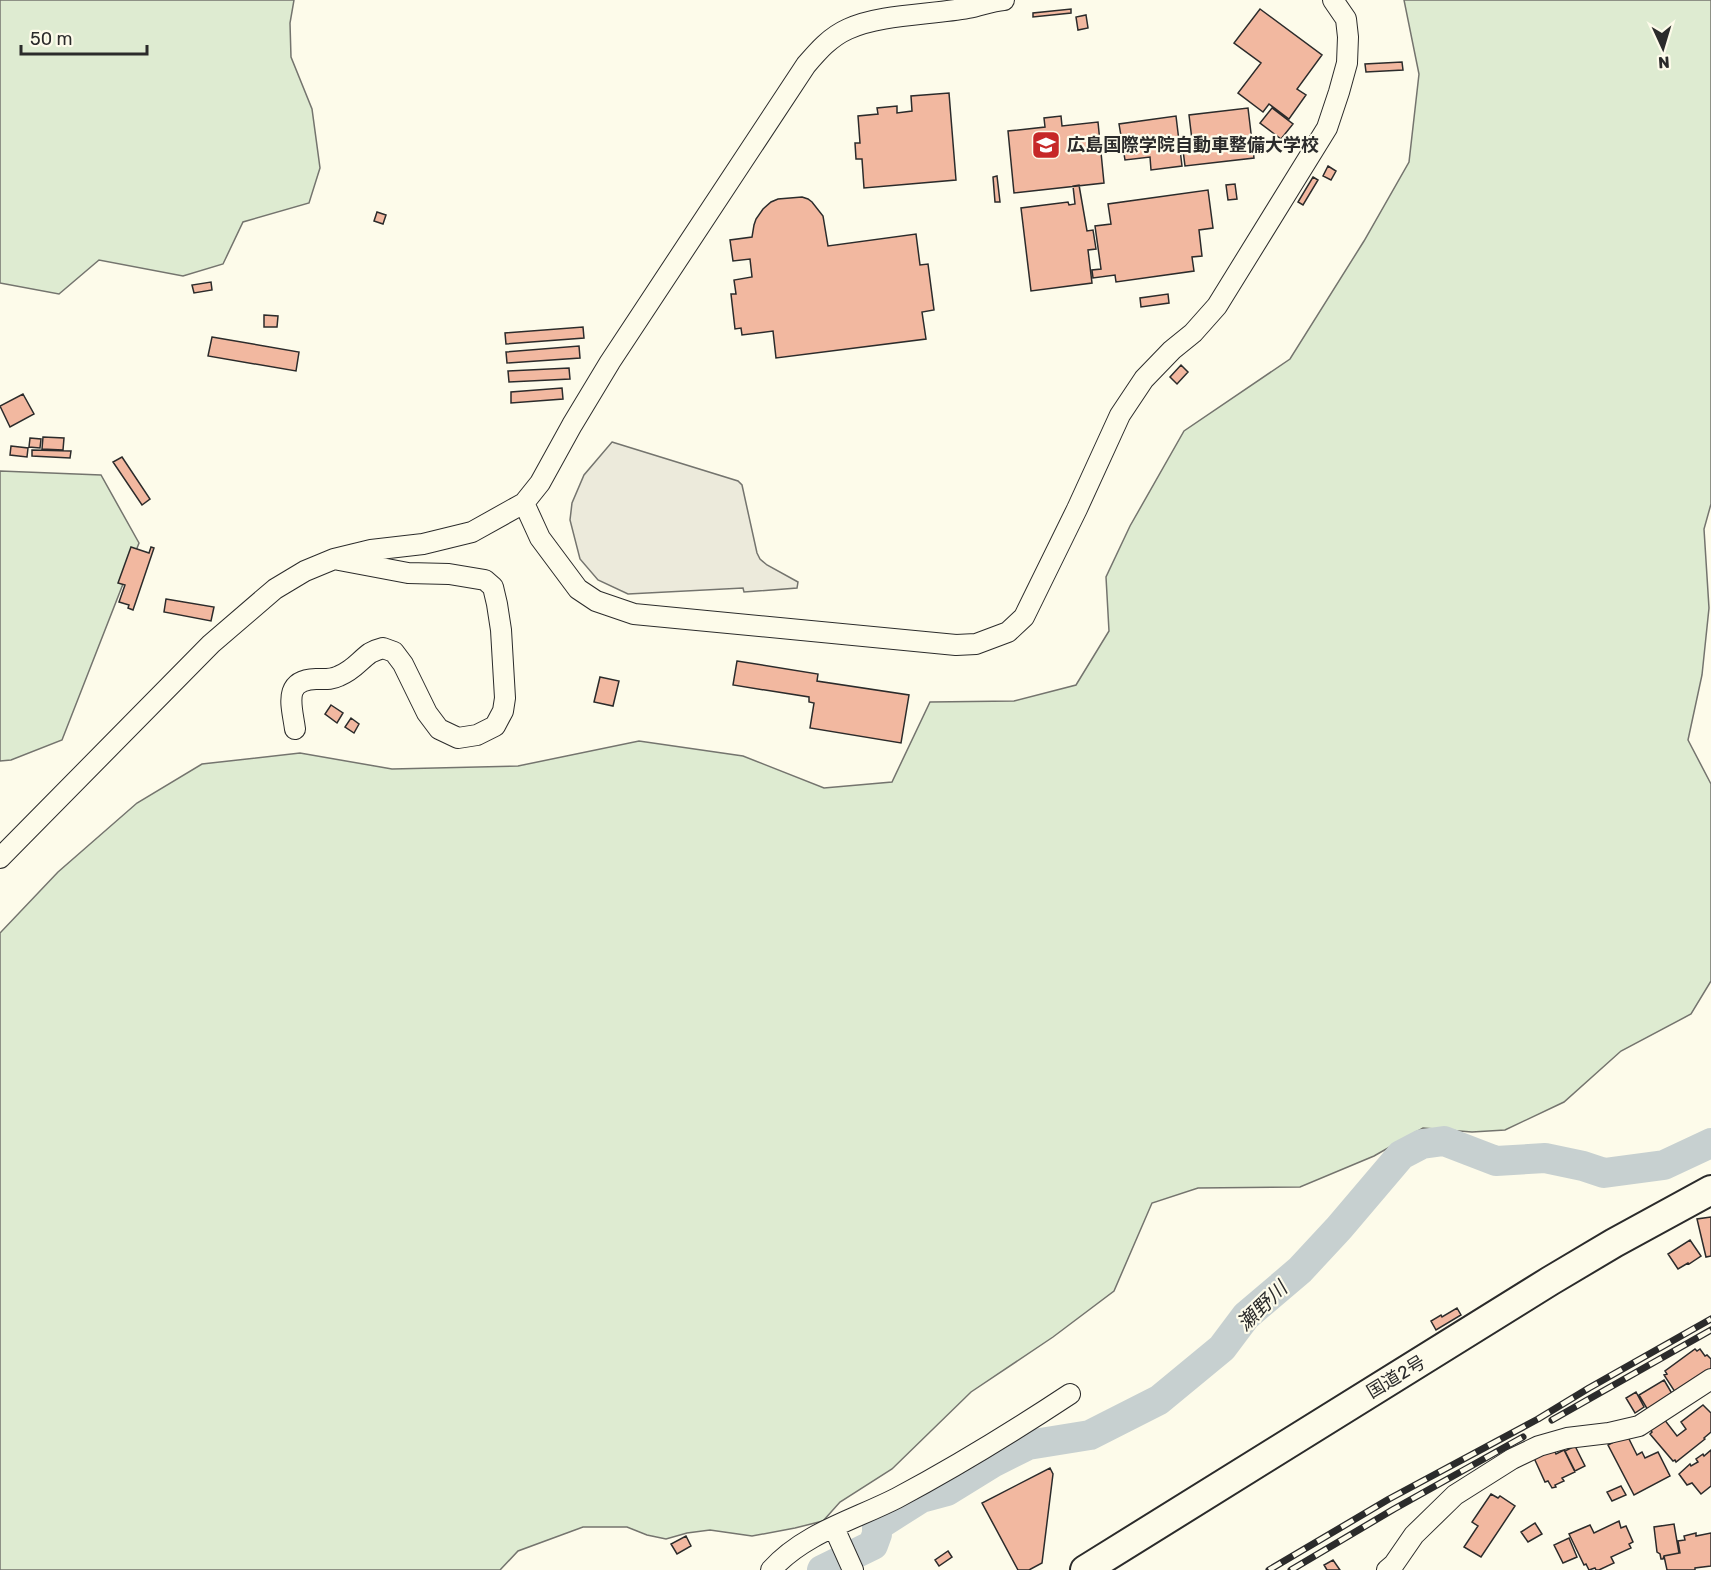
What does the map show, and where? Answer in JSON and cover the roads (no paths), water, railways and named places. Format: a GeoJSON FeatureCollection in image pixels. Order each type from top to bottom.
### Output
{"type":"FeatureCollection","features":[{"type":"Feature","properties":{"kind":"highway","name":"国道2号"},"geometry":{"type":"LineString","coordinates":[[1085,1570],[1550,1281],[1711,1190]]}},
{"type":"Feature","properties":{"kind":"street"},"geometry":{"type":"LineString","coordinates":[[0,858],[211,644],[274,589],[305,571],[334,559],[371,550],[423,544],[472,532],[524,503],[540,483],[610,362],[806,65],[823,45],[848,29],[872,21],[969,8],[997,0]]}},
{"type":"Feature","properties":{"kind":"street"},"geometry":{"type":"LineString","coordinates":[[524,503],[540,538],[578,589],[597,601],[634,614],[956,645],[976,644],[1008,632],[1024,617],[1120,415],[1144,379],[1172,350],[1193,333],[1217,306],[1326,128],[1347,63],[1347,20],[1334,0]]}},
{"type":"Feature","properties":{"kind":"street"},"geometry":{"type":"LineString","coordinates":[[295,729],[291,694],[296,685],[302,681],[328,680],[341,676],[356,667],[369,654],[383,648],[394,652],[404,664],[427,713],[439,729],[458,738],[477,735],[495,726],[503,711],[505,698],[501,630],[493,587],[484,580],[449,574],[408,573],[334,559]]}},
{"type":"Feature","properties":{"kind":"street"},"geometry":{"type":"LineString","coordinates":[[1387,1570],[1394,1564],[1414,1535],[1455,1495],[1512,1459],[1539,1446],[1567,1438],[1609,1433],[1640,1426],[1710,1383]]}},
{"type":"Feature","properties":{"kind":"street"},"geometry":{"type":"LineString","coordinates":[[771,1570],[790,1552],[812,1538],[874,1510],[948,1470],[1070,1394]]}},
{"type":"Feature","properties":{"kind":"street"},"geometry":{"type":"LineString","coordinates":[[835,1530],[853,1570]]}},
{"type":"Feature","properties":{"kind":"waterway","name":"瀬野川"},"geometry":{"type":"LineString","coordinates":[[822,1570],[873,1545],[877,1526],[921,1498],[947,1491],[994,1462],[1028,1445],[1090,1435],[1159,1400],[1222,1348],[1246,1316],[1300,1270],[1401,1155],[1422,1144],[1444,1141],[1496,1161],[1545,1158],[1604,1173],[1664,1165],[1711,1143]]}},
{"type":"Feature","properties":{"kind":"railway"},"geometry":{"type":"LineString","coordinates":[[1269,1570],[1389,1499],[1538,1419],[1711,1319]]}},
{"type":"Feature","properties":{"kind":"railway"},"geometry":{"type":"LineString","coordinates":[[1552,1420],[1711,1330]]}},
{"type":"Feature","properties":{"kind":"railway"},"geometry":{"type":"LineString","coordinates":[[1291,1570],[1523,1437]]}},
{"type":"Feature","properties":{"kind":"place","name":"広島国際学院自動車整備大学校"},"geometry":{"type":"Point","coordinates":[1046,145]}}]}
